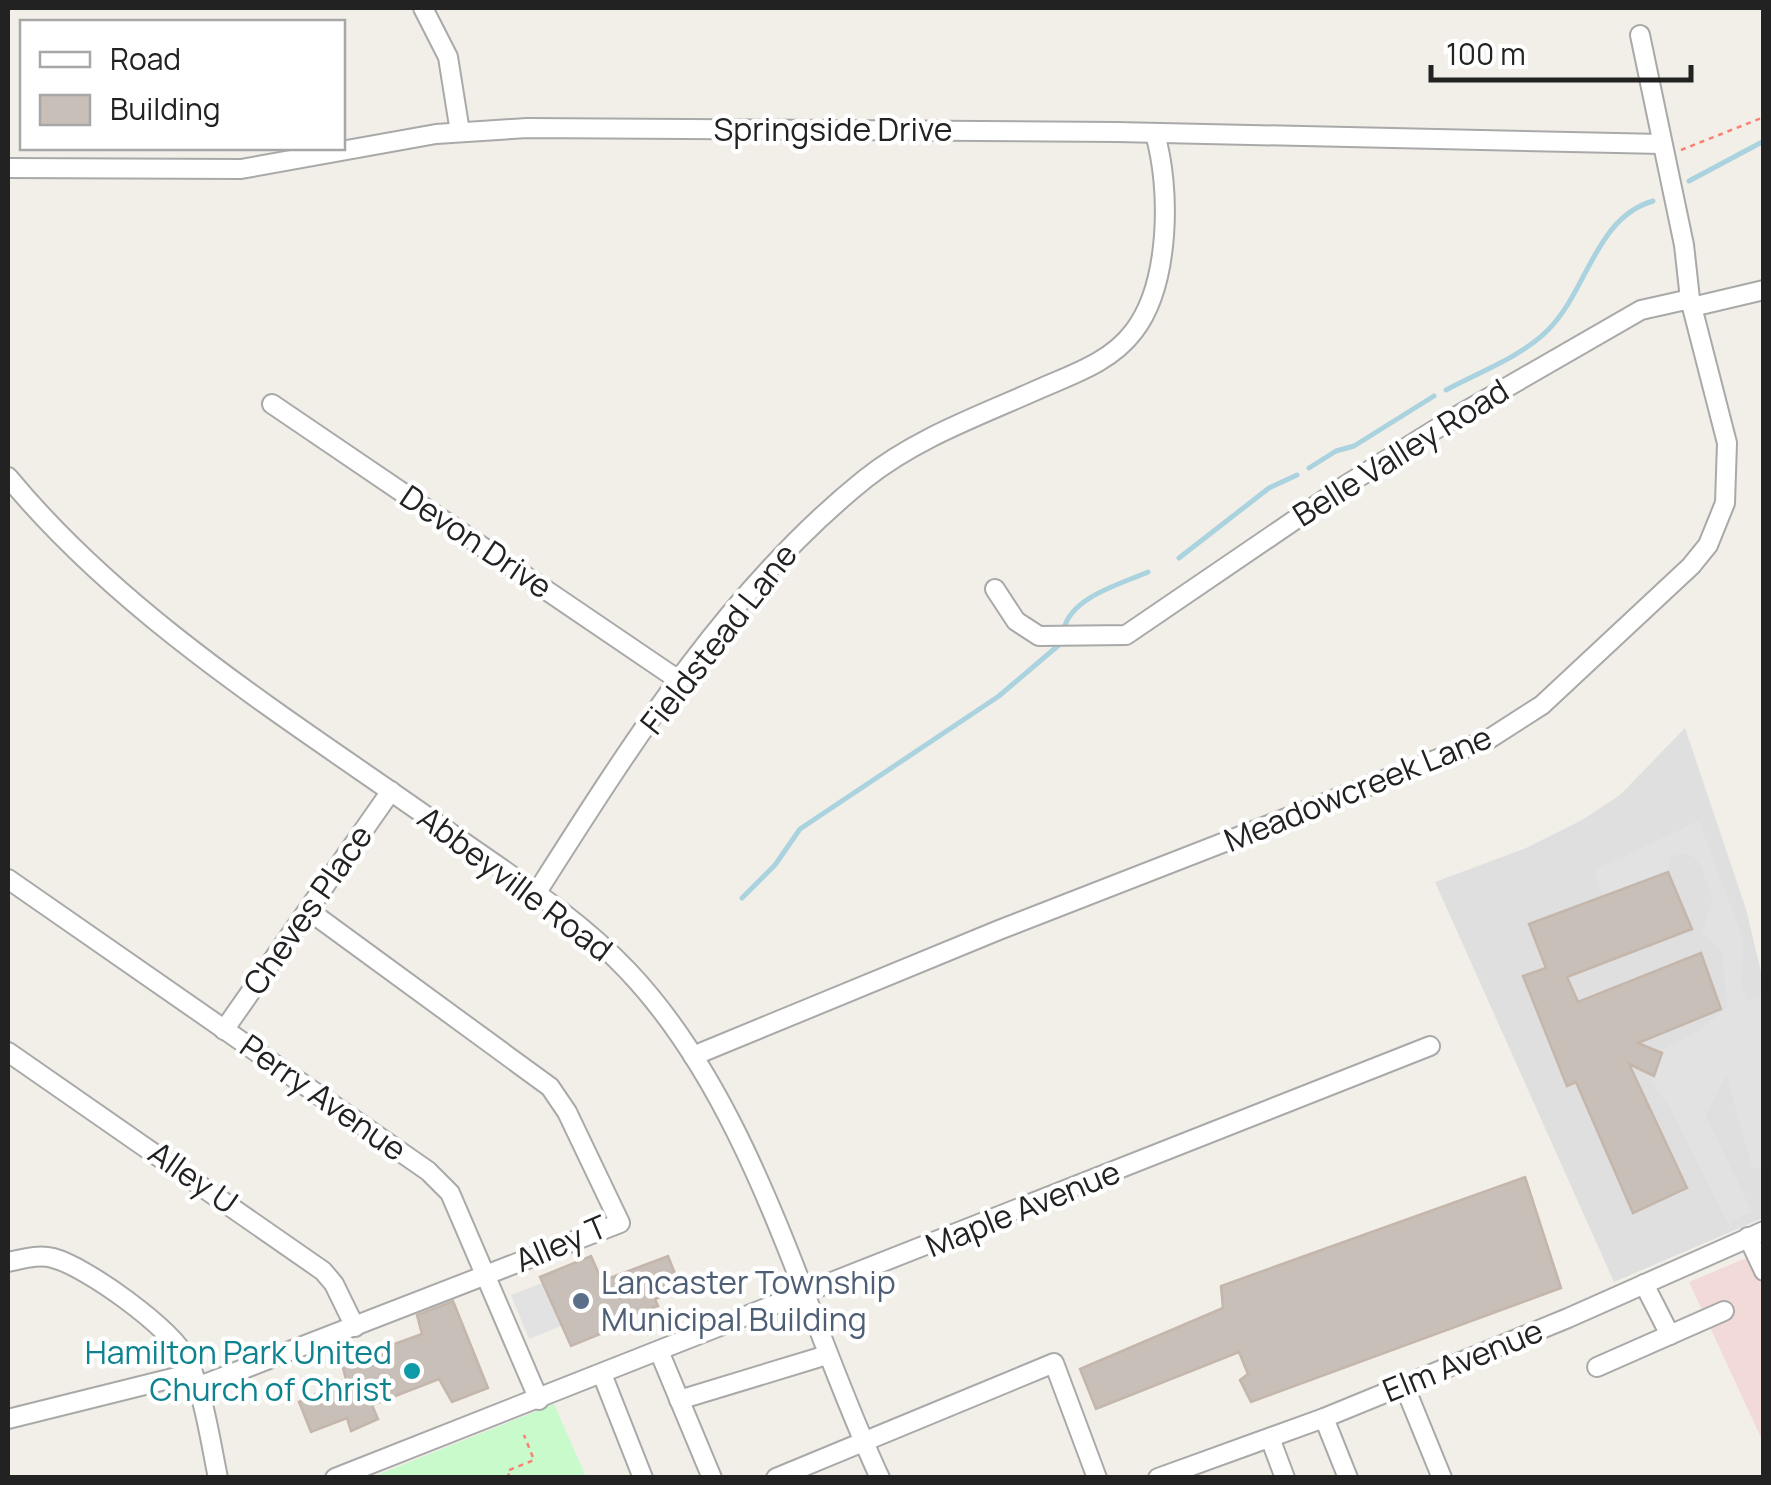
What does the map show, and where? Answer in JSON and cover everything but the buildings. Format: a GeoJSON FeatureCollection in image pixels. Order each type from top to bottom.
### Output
{"type":"FeatureCollection","features":[{"type":"Feature","properties":{"kind":"street"},"geometry":{"type":"LineString","coordinates":[[424,8],[448,58],[460,132]]}},
{"type":"Feature","properties":{"kind":"street","name":"Meadowcreek Lane"},"geometry":{"type":"LineString","coordinates":[[693,1056],[999,930],[1489,739],[1530,714],[1691,566],[1718,524],[1730,465],[1691,303],[1684,244],[1640,35]]}},
{"type":"Feature","properties":{"kind":"street","name":"Springside Drive"},"geometry":{"type":"LineString","coordinates":[[8,168],[242,169],[460,132],[526,128],[1662,144]]}},
{"type":"Feature","properties":{"kind":"street","name":"Fieldstead Lane"},"geometry":{"type":"LineString","coordinates":[[536,892],[680,681],[768,567],[864,479],[924,439],[1097,363],[1131,336],[1153,299],[1161,267],[1162,169],[1155,134]]}},
{"type":"Feature","properties":{"kind":"street","name":"Belle Valley Road"},"geometry":{"type":"LineString","coordinates":[[995,588],[1016,621],[1040,636],[1126,635],[1346,485],[1640,310],[1764,290]]}},
{"type":"Feature","properties":{"kind":"street","name":"Devon Drive"},"geometry":{"type":"LineString","coordinates":[[272,404],[680,681]]}},
{"type":"Feature","properties":{"kind":"street","name":"Abbeyville Road"},"geometry":{"type":"LineString","coordinates":[[8,477],[80,553],[197,652],[536,892],[628,971],[693,1056],[750,1167],[880,1478]]}},
{"type":"Feature","properties":{"kind":"street","name":"Cheves Place"},"geometry":{"type":"LineString","coordinates":[[224,1030],[391,790]]}},
{"type":"Feature","properties":{"kind":"street","name":"Perry Avenue"},"geometry":{"type":"LineString","coordinates":[[8,879],[428,1171],[450,1193],[539,1400]]}},
{"type":"Feature","properties":{"kind":"street","name":"Alley T"},"geometry":{"type":"LineString","coordinates":[[8,1419],[195,1380],[354,1327],[620,1223],[567,1112],[550,1088],[308,910]]}},
{"type":"Feature","properties":{"kind":"street","name":"Maple Avenue"},"geometry":{"type":"LineString","coordinates":[[335,1478],[1430,1046]]}},
{"type":"Feature","properties":{"kind":"street","name":"Alley U"},"geometry":{"type":"LineString","coordinates":[[8,1052],[323,1272],[334,1284],[354,1327]]}},
{"type":"Feature","properties":{"kind":"street"},"geometry":{"type":"LineString","coordinates":[[1756,1234],[1764,1272]]}},
{"type":"Feature","properties":{"kind":"street","name":"Elm Avenue"},"geometry":{"type":"LineString","coordinates":[[1158,1478],[1324,1418],[1756,1234]]}},
{"type":"Feature","properties":{"kind":"street"},"geometry":{"type":"LineString","coordinates":[[8,1262],[51,1258],[94,1278],[180,1347],[195,1380],[218,1478]]}},
{"type":"Feature","properties":{"kind":"street"},"geometry":{"type":"LineString","coordinates":[[1644,1284],[1670,1335]]}},
{"type":"Feature","properties":{"kind":"street"},"geometry":{"type":"LineString","coordinates":[[1597,1367],[1724,1311]]}},
{"type":"Feature","properties":{"kind":"street"},"geometry":{"type":"LineString","coordinates":[[659,1351],[712,1478]]}},
{"type":"Feature","properties":{"kind":"street"},"geometry":{"type":"LineString","coordinates":[[679,1400],[827,1355]]}},
{"type":"Feature","properties":{"kind":"street"},"geometry":{"type":"LineString","coordinates":[[776,1478],[1054,1362],[1096,1478]]}},
{"type":"Feature","properties":{"kind":"street"},"geometry":{"type":"LineString","coordinates":[[602,1374],[643,1478]]}},
{"type":"Feature","properties":{"kind":"street"},"geometry":{"type":"LineString","coordinates":[[1404,1384],[1442,1478]]}},
{"type":"Feature","properties":{"kind":"street"},"geometry":{"type":"LineString","coordinates":[[1324,1418],[1348,1478]]}},
{"type":"Feature","properties":{"kind":"street"},"geometry":{"type":"LineString","coordinates":[[1270,1438],[1286,1478]]}},
{"type":"Feature","properties":{"kind":"path"},"geometry":{"type":"LineString","coordinates":[[1662,144],[1678,151],[1695,148],[1764,117]]}},
{"type":"Feature","properties":{"kind":"path"},"geometry":{"type":"LineString","coordinates":[[510,1478],[507,1472],[534,1460],[524,1435]]}},
{"type":"Feature","properties":{"kind":"shaded area"},"geometry":{"type":"Polygon","coordinates":[[[1685,728],[1746,909],[1763,980],[1763,1218],[1614,1282],[1435,882],[1526,848],[1582,820],[1620,795],[1685,728]]]}},
{"type":"Feature","properties":{"kind":"shaded area"},"geometry":{"type":"Polygon","coordinates":[[[1699,821],[1743,939],[1741,986],[1747,1001],[1761,998],[1764,1005],[1763,1169],[1752,1167],[1726,1075],[1706,1116],[1752,1212],[1728,1224],[1669,1106],[1651,1082],[1664,1049],[1700,1030],[1727,1007],[1722,951],[1702,934],[1712,899],[1702,868],[1692,855],[1679,853],[1670,857],[1668,872],[1603,897],[1594,870],[1699,821]]]}},
{"type":"Feature","properties":{"kind":"shaded area"},"geometry":{"type":"Polygon","coordinates":[[[1763,1251],[1763,1442],[1689,1282],[1763,1251]]]}},
{"type":"Feature","properties":{"kind":"shaded area"},"geometry":{"type":"Polygon","coordinates":[[[542,1283],[561,1326],[529,1339],[511,1295],[542,1283]]]}},
{"type":"Feature","properties":{"kind":"green space"},"geometry":{"type":"Polygon","coordinates":[[[554,1404],[586,1477],[372,1477],[554,1404]]]}},
{"type":"Feature","properties":{"kind":"waterway"},"geometry":{"type":"LineString","coordinates":[[1689,181],[1764,141]]}},
{"type":"Feature","properties":{"kind":"waterway"},"geometry":{"type":"LineString","coordinates":[[1446,390],[1513,356],[1548,330],[1618,223],[1633,210],[1653,201]]}},
{"type":"Feature","properties":{"kind":"waterway"},"geometry":{"type":"LineString","coordinates":[[1309,468],[1336,451],[1354,446],[1434,396]]}},
{"type":"Feature","properties":{"kind":"waterway"},"geometry":{"type":"LineString","coordinates":[[1179,558],[1269,488],[1297,475]]}},
{"type":"Feature","properties":{"kind":"waterway"},"geometry":{"type":"LineString","coordinates":[[1064,629],[1076,608],[1087,600],[1148,572]]}},
{"type":"Feature","properties":{"kind":"waterway"},"geometry":{"type":"LineString","coordinates":[[742,898],[775,865],[800,829],[999,696],[1060,644]]}},
{"type":"Feature","properties":{"kind":"place","name":"Lancaster Township Municipal Building"},"geometry":{"type":"Point","coordinates":[581,1301]}},
{"type":"Feature","properties":{"kind":"place","name":"Hamilton Park United Church of Christ"},"geometry":{"type":"Point","coordinates":[412,1371]}}]}
